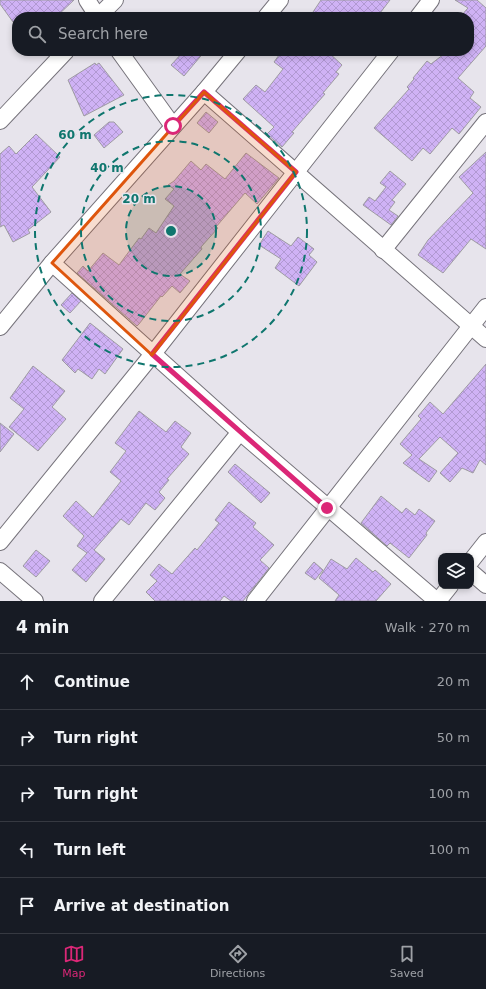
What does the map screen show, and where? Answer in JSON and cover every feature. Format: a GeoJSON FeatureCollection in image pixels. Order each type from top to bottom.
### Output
{"type":"FeatureCollection","features":[{"type":"Feature","properties":{"kind":"street"},"geometry":{"type":"LineString","coordinates":[[86,0],[94,12]]}},
{"type":"Feature","properties":{"kind":"street"},"geometry":{"type":"LineString","coordinates":[[103,12],[115,0]]}},
{"type":"Feature","properties":{"kind":"street"},"geometry":{"type":"LineString","coordinates":[[270,12],[280,0]]}},
{"type":"Feature","properties":{"kind":"street"},"geometry":{"type":"LineString","coordinates":[[422,12],[431,0]]}},
{"type":"Feature","properties":{"kind":"street"},"geometry":{"type":"LineString","coordinates":[[0,122],[61,56]]}},
{"type":"Feature","properties":{"kind":"street"},"geometry":{"type":"LineString","coordinates":[[123,56],[173,126]]}},
{"type":"Feature","properties":{"kind":"street"},"geometry":{"type":"LineString","coordinates":[[0,327],[52,263],[204,92],[234,56]]}},
{"type":"Feature","properties":{"kind":"street"},"geometry":{"type":"LineString","coordinates":[[0,542],[152,354],[387,56]]}},
{"type":"Feature","properties":{"kind":"street"},"geometry":{"type":"LineString","coordinates":[[204,92],[486,339]]}},
{"type":"Feature","properties":{"kind":"street"},"geometry":{"type":"LineString","coordinates":[[383,250],[486,122]]}},
{"type":"Feature","properties":{"kind":"street"},"geometry":{"type":"LineString","coordinates":[[52,263],[240,432],[327,508],[438,601],[448,589]]}},
{"type":"Feature","properties":{"kind":"street"},"geometry":{"type":"LineString","coordinates":[[255,601],[486,308]]}},
{"type":"Feature","properties":{"kind":"street"},"geometry":{"type":"LineString","coordinates":[[102,601],[240,432]]}},
{"type":"Feature","properties":{"kind":"street"},"geometry":{"type":"LineString","coordinates":[[474,556],[486,542]]}},
{"type":"Feature","properties":{"kind":"street"},"geometry":{"type":"LineString","coordinates":[[0,570],[35,601]]}},
{"type":"Feature","properties":{"kind":"street"},"geometry":{"type":"LineString","coordinates":[[474,575],[486,585]]}},
{"type":"Feature","properties":{"kind":"highlighted area"},"geometry":{"type":"Polygon","coordinates":[[[204,92],[296,172],[152,355],[52,263],[204,92]]]}},
{"type":"Feature","properties":{"kind":"building"},"geometry":{"type":"Polygon","coordinates":[[[0,0],[74,0],[61,12],[12,12],[12,21],[0,4],[0,0]]]}},
{"type":"Feature","properties":{"kind":"building"},"geometry":{"type":"Polygon","coordinates":[[[321,0],[390,0],[381,12],[313,12],[321,0]]]}},
{"type":"Feature","properties":{"kind":"building"},"geometry":{"type":"Polygon","coordinates":[[[455,0],[477,0],[486,8],[486,46],[458,78],[474,92],[470,98],[481,107],[459,134],[452,128],[430,154],[423,148],[412,161],[374,128],[409,89],[407,87],[427,61],[431,64],[441,56],[474,56],[474,12],[464,12],[468,8],[455,0]]]}},
{"type":"Feature","properties":{"kind":"building"},"geometry":{"type":"Polygon","coordinates":[[[179,56],[201,56],[184,76],[171,65],[179,56]]]}},
{"type":"Feature","properties":{"kind":"building"},"geometry":{"type":"Polygon","coordinates":[[[278,56],[332,56],[342,65],[336,72],[339,74],[323,93],[325,94],[292,132],[294,133],[282,147],[267,134],[274,127],[243,99],[256,85],[265,92],[283,69],[274,62],[278,56]]]}},
{"type":"Feature","properties":{"kind":"building"},"geometry":{"type":"Polygon","coordinates":[[[95,63],[96,65],[99,63],[124,95],[84,116],[68,80],[95,63]]]}},
{"type":"Feature","properties":{"kind":"building"},"geometry":{"type":"Polygon","coordinates":[[[206,112],[218,122],[209,133],[197,123],[206,112]]]}},
{"type":"Feature","properties":{"kind":"building"},"geometry":{"type":"Polygon","coordinates":[[[109,122],[114,122],[123,132],[104,148],[94,135],[109,122]]]}},
{"type":"Feature","properties":{"kind":"building"},"geometry":{"type":"Polygon","coordinates":[[[36,134],[60,157],[32,187],[51,212],[28,230],[30,233],[13,242],[4,225],[0,227],[0,154],[9,146],[16,154],[36,134]]]}},
{"type":"Feature","properties":{"kind":"building"},"geometry":{"type":"Polygon","coordinates":[[[486,152],[486,249],[471,239],[443,273],[418,255],[428,240],[473,193],[459,177],[486,152]]]}},
{"type":"Feature","properties":{"kind":"building"},"geometry":{"type":"Polygon","coordinates":[[[246,153],[279,178],[257,204],[245,193],[216,227],[218,228],[201,247],[202,249],[180,274],[190,281],[180,293],[172,286],[162,297],[161,296],[137,326],[77,273],[83,266],[88,271],[103,253],[119,265],[139,238],[141,239],[149,228],[156,233],[174,206],[165,199],[174,189],[168,185],[174,181],[191,161],[201,170],[206,164],[225,179],[246,153]]]}},
{"type":"Feature","properties":{"kind":"building"},"geometry":{"type":"Polygon","coordinates":[[[390,171],[406,184],[392,200],[395,202],[389,210],[398,216],[391,225],[363,205],[369,197],[375,201],[386,187],[380,183],[390,171]]]}},
{"type":"Feature","properties":{"kind":"building"},"geometry":{"type":"Polygon","coordinates":[[[268,231],[291,246],[298,237],[314,249],[309,255],[317,262],[299,286],[275,268],[281,259],[259,245],[268,231]]]}},
{"type":"Feature","properties":{"kind":"building"},"geometry":{"type":"Polygon","coordinates":[[[72,293],[81,301],[70,313],[61,305],[72,293]]]}},
{"type":"Feature","properties":{"kind":"building"},"geometry":{"type":"Polygon","coordinates":[[[90,323],[123,349],[105,374],[99,369],[92,379],[78,369],[75,373],[62,360],[90,323]]]}},
{"type":"Feature","properties":{"kind":"building"},"geometry":{"type":"Polygon","coordinates":[[[486,364],[486,465],[480,460],[473,473],[462,468],[450,482],[440,473],[458,453],[440,437],[419,459],[437,471],[429,482],[403,463],[412,455],[400,444],[421,419],[418,416],[430,402],[443,414],[486,364]]]}},
{"type":"Feature","properties":{"kind":"building"},"geometry":{"type":"Polygon","coordinates":[[[33,366],[65,391],[52,407],[66,419],[38,451],[9,427],[24,409],[10,398],[33,366]]]}},
{"type":"Feature","properties":{"kind":"building"},"geometry":{"type":"Polygon","coordinates":[[[139,411],[166,432],[175,421],[191,433],[181,447],[189,454],[167,479],[169,480],[159,492],[165,498],[155,510],[146,503],[129,525],[121,519],[94,550],[105,559],[86,582],[72,570],[87,553],[77,546],[84,536],[63,516],[76,501],[93,517],[121,481],[110,472],[126,451],[115,443],[139,411]]]}},
{"type":"Feature","properties":{"kind":"building"},"geometry":{"type":"Polygon","coordinates":[[[0,423],[14,434],[0,452],[0,423]]]}},
{"type":"Feature","properties":{"kind":"building"},"geometry":{"type":"Polygon","coordinates":[[[235,464],[270,493],[261,503],[228,472],[235,464]]]}},
{"type":"Feature","properties":{"kind":"building"},"geometry":{"type":"Polygon","coordinates":[[[381,496],[402,513],[406,508],[415,515],[419,509],[435,521],[426,533],[427,535],[409,558],[390,543],[387,546],[361,523],[381,496]]]}},
{"type":"Feature","properties":{"kind":"building"},"geometry":{"type":"Polygon","coordinates":[[[229,502],[256,523],[253,527],[274,545],[260,560],[269,568],[243,601],[231,601],[224,596],[220,601],[155,601],[146,592],[157,581],[150,575],[159,564],[172,574],[195,548],[197,550],[219,523],[215,520],[229,502]]]}},
{"type":"Feature","properties":{"kind":"building"},"geometry":{"type":"Polygon","coordinates":[[[36,550],[50,561],[36,577],[23,566],[36,550]]]}},
{"type":"Feature","properties":{"kind":"building"},"geometry":{"type":"Polygon","coordinates":[[[356,558],[373,572],[375,570],[391,584],[376,601],[335,601],[339,595],[319,578],[331,559],[347,569],[356,558]]]}},
{"type":"Feature","properties":{"kind":"building"},"geometry":{"type":"Polygon","coordinates":[[[314,562],[323,570],[315,580],[305,573],[314,562]]]}},
{"type":"Feature","properties":{"kind":"route"},"geometry":{"type":"LineString","coordinates":[[173,126],[204,92],[296,172],[152,354],[327,508]]}}]}
